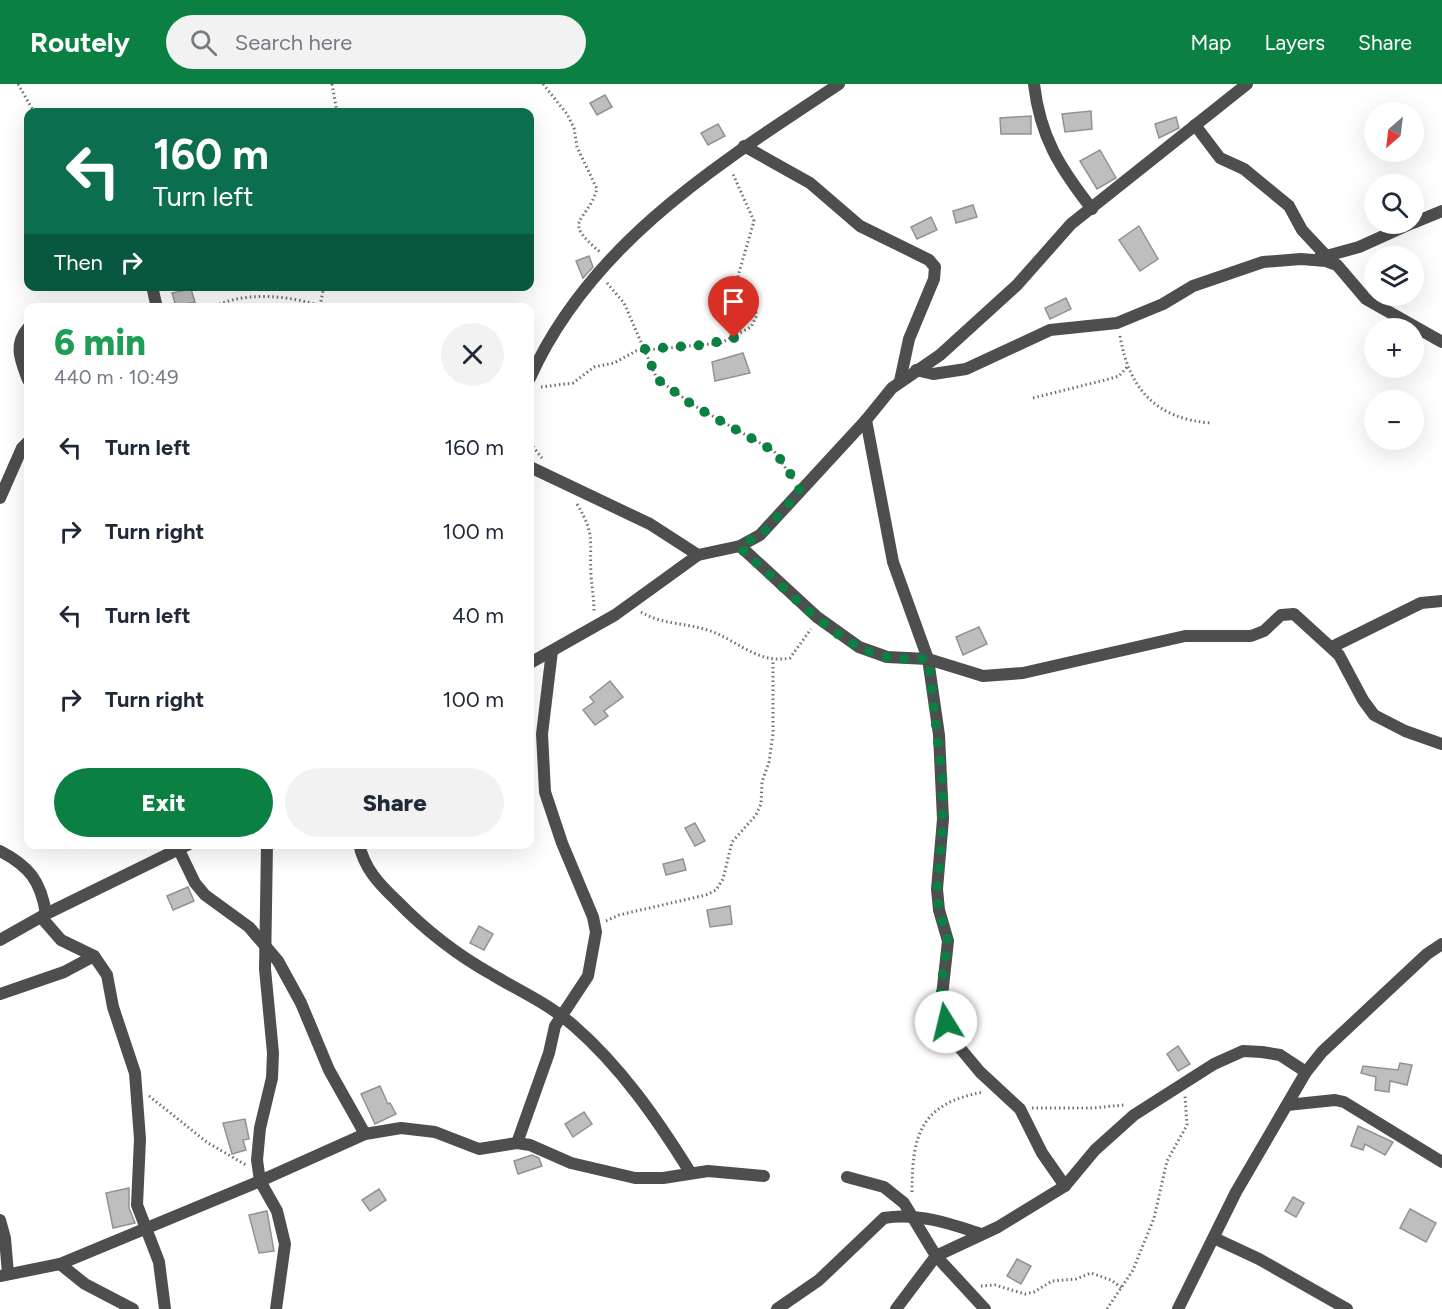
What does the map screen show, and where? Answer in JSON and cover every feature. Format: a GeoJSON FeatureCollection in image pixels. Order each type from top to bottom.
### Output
{"type":"FeatureCollection","features":[{"type":"Feature","properties":{"kind":"street"},"geometry":{"type":"LineString","coordinates":[[534,379],[568,310],[609,260],[666,206],[724,160],[839,84]]}},
{"type":"Feature","properties":{"kind":"street"},"geometry":{"type":"LineString","coordinates":[[1034,84],[1044,135],[1060,165],[1092,209]]}},
{"type":"Feature","properties":{"kind":"street"},"geometry":{"type":"LineString","coordinates":[[534,661],[594,628],[699,555],[740,546],[764,532],[900,381],[940,355],[1017,285],[1071,224],[1247,84]]}},
{"type":"Feature","properties":{"kind":"street"},"geometry":{"type":"LineString","coordinates":[[1195,125],[1220,158],[1244,169],[1289,206],[1302,230],[1324,259],[1348,274],[1366,299],[1442,342]]}},
{"type":"Feature","properties":{"kind":"street"},"geometry":{"type":"LineString","coordinates":[[744,146],[794,172],[861,226],[916,253],[935,267],[934,279],[909,339],[900,381]]}},
{"type":"Feature","properties":{"kind":"street"},"geometry":{"type":"LineString","coordinates":[[1424,218],[1442,211]]}},
{"type":"Feature","properties":{"kind":"street"},"geometry":{"type":"LineString","coordinates":[[916,370],[933,374],[958,371],[1050,330],[1117,323],[1163,304],[1193,286],[1263,262],[1324,259],[1388,234]]}},
{"type":"Feature","properties":{"kind":"street"},"geometry":{"type":"LineString","coordinates":[[24,333],[21,336],[19,356],[24,369]]}},
{"type":"Feature","properties":{"kind":"street"},"geometry":{"type":"LineString","coordinates":[[866,420],[893,562],[928,659],[943,784],[942,839],[937,890],[939,910],[948,941],[941,1005],[946,1022],[960,1048],[980,1072],[1017,1105],[1042,1153],[1065,1186]]}},
{"type":"Feature","properties":{"kind":"street"},"geometry":{"type":"LineString","coordinates":[[0,498],[24,446]]}},
{"type":"Feature","properties":{"kind":"street"},"geometry":{"type":"LineString","coordinates":[[534,469],[650,524],[699,555]]}},
{"type":"Feature","properties":{"kind":"street"},"geometry":{"type":"LineString","coordinates":[[740,546],[817,617],[848,640],[872,653],[887,657],[928,659],[972,674],[1005,675],[1097,658],[1134,646],[1185,636],[1251,636],[1264,631],[1281,615],[1291,613],[1311,626],[1332,647],[1344,662],[1363,700],[1374,715],[1405,731],[1442,744]]}},
{"type":"Feature","properties":{"kind":"street"},"geometry":{"type":"LineString","coordinates":[[1332,647],[1421,603],[1442,601]]}},
{"type":"Feature","properties":{"kind":"street"},"geometry":{"type":"LineString","coordinates":[[517,1143],[549,1053],[555,1026],[588,976],[596,940],[596,925],[562,843],[545,792],[542,734],[552,651]]}},
{"type":"Feature","properties":{"kind":"street"},"geometry":{"type":"LineString","coordinates":[[0,940],[180,849]]}},
{"type":"Feature","properties":{"kind":"street"},"geometry":{"type":"LineString","coordinates":[[185,849],[195,883],[205,895],[249,927],[267,945],[287,976],[329,1070],[365,1134]]}},
{"type":"Feature","properties":{"kind":"street"},"geometry":{"type":"LineString","coordinates":[[267,849],[265,969],[273,1062],[272,1078],[258,1137],[259,1176],[277,1211],[285,1244],[276,1309]]}},
{"type":"Feature","properties":{"kind":"street"},"geometry":{"type":"LineString","coordinates":[[360,849],[365,865],[381,886],[422,926],[488,972],[541,1001],[585,1036],[648,1107],[690,1172]]}},
{"type":"Feature","properties":{"kind":"street"},"geometry":{"type":"LineString","coordinates":[[0,851],[24,864],[32,875],[44,901],[44,916],[60,940],[94,956],[107,975],[113,1007],[135,1072],[140,1139],[137,1205],[159,1262],[165,1309]]}},
{"type":"Feature","properties":{"kind":"street"},"geometry":{"type":"LineString","coordinates":[[1178,1309],[1236,1192],[1306,1072],[1322,1052],[1427,954],[1442,944]]}},
{"type":"Feature","properties":{"kind":"street"},"geometry":{"type":"LineString","coordinates":[[0,994],[64,972],[94,956]]}},
{"type":"Feature","properties":{"kind":"street"},"geometry":{"type":"LineString","coordinates":[[896,1309],[936,1256],[981,1234],[1065,1186],[1095,1150],[1147,1107],[1214,1064],[1243,1051],[1280,1055],[1306,1072]]}},
{"type":"Feature","properties":{"kind":"street"},"geometry":{"type":"LineString","coordinates":[[1287,1105],[1335,1100],[1344,1102],[1442,1162]]}},
{"type":"Feature","properties":{"kind":"street"},"geometry":{"type":"LineString","coordinates":[[0,1220],[5,1238],[4,1275],[60,1263],[147,1229],[259,1176],[365,1134],[400,1128],[419,1129],[479,1149],[517,1143],[530,1145],[600,1172],[635,1178],[663,1178],[690,1172],[719,1171],[764,1176]]}},
{"type":"Feature","properties":{"kind":"street"},"geometry":{"type":"LineString","coordinates":[[847,1177],[884,1187],[904,1203],[936,1256],[985,1309]]}},
{"type":"Feature","properties":{"kind":"street"},"geometry":{"type":"LineString","coordinates":[[777,1309],[819,1280],[880,1221],[897,1216],[914,1217],[948,1223],[981,1234]]}},
{"type":"Feature","properties":{"kind":"street"},"geometry":{"type":"LineString","coordinates":[[1214,1238],[1259,1259],[1347,1309]]}},
{"type":"Feature","properties":{"kind":"street"},"geometry":{"type":"LineString","coordinates":[[60,1263],[86,1284],[132,1309]]}},
{"type":"Feature","properties":{"kind":"path"},"geometry":{"type":"LineString","coordinates":[[18,84],[31,108]]}},
{"type":"Feature","properties":{"kind":"path"},"geometry":{"type":"LineString","coordinates":[[332,84],[336,108]]}},
{"type":"Feature","properties":{"kind":"path"},"geometry":{"type":"LineString","coordinates":[[543,84],[567,114],[574,128],[577,147],[597,189],[579,222],[580,235],[609,260]]}},
{"type":"Feature","properties":{"kind":"path"},"geometry":{"type":"LineString","coordinates":[[534,383],[573,384],[594,367],[614,363],[645,349],[720,343],[734,338],[756,322],[756,309],[738,276],[741,259],[751,237],[754,221],[737,180],[724,160]]}},
{"type":"Feature","properties":{"kind":"path"},"geometry":{"type":"LineString","coordinates":[[597,274],[624,303],[657,379],[694,406],[774,451],[800,491]]}},
{"type":"Feature","properties":{"kind":"path"},"geometry":{"type":"LineString","coordinates":[[224,303],[234,299],[289,296],[309,303]]}},
{"type":"Feature","properties":{"kind":"path"},"geometry":{"type":"LineString","coordinates":[[1117,323],[1128,366],[1138,389],[1152,403],[1184,418],[1211,423]]}},
{"type":"Feature","properties":{"kind":"path"},"geometry":{"type":"LineString","coordinates":[[1033,398],[1119,376],[1128,366]]}},
{"type":"Feature","properties":{"kind":"path"},"geometry":{"type":"LineString","coordinates":[[575,501],[591,528],[593,540],[591,575],[594,628]]}},
{"type":"Feature","properties":{"kind":"path"},"geometry":{"type":"LineString","coordinates":[[629,604],[660,620],[714,632],[734,644],[773,660],[790,658],[797,651],[817,617]]}},
{"type":"Feature","properties":{"kind":"path"},"geometry":{"type":"LineString","coordinates":[[596,925],[619,915],[692,899],[716,890],[723,879],[732,842],[756,815],[761,804],[762,782],[769,762],[773,734],[773,660]]}},
{"type":"Feature","properties":{"kind":"path"},"geometry":{"type":"LineString","coordinates":[[1107,1309],[1122,1288],[1144,1245],[1154,1218],[1167,1161],[1187,1125],[1183,1084]]}},
{"type":"Feature","properties":{"kind":"path"},"geometry":{"type":"LineString","coordinates":[[136,1089],[167,1108],[208,1143],[259,1176]]}},
{"type":"Feature","properties":{"kind":"path"},"geometry":{"type":"LineString","coordinates":[[914,1217],[914,1153],[916,1141],[928,1116],[945,1103],[977,1093],[1007,1096]]}},
{"type":"Feature","properties":{"kind":"path"},"geometry":{"type":"LineString","coordinates":[[1017,1105],[1042,1109],[1138,1104],[1147,1107]]}},
{"type":"Feature","properties":{"kind":"path"},"geometry":{"type":"LineString","coordinates":[[970,1293],[987,1285],[1025,1294],[1034,1292],[1052,1281],[1076,1280],[1091,1273],[1112,1280],[1122,1288]]}},
{"type":"Feature","properties":{"kind":"building"},"geometry":{"type":"Polygon","coordinates":[[[605,95],[612,107],[597,115],[590,103],[605,95]]]}},
{"type":"Feature","properties":{"kind":"building"},"geometry":{"type":"Polygon","coordinates":[[[1091,111],[1092,129],[1065,132],[1062,114],[1091,111]]]}},
{"type":"Feature","properties":{"kind":"building"},"geometry":{"type":"Polygon","coordinates":[[[1031,116],[1031,134],[1001,134],[1000,118],[1031,116]]]}},
{"type":"Feature","properties":{"kind":"building"},"geometry":{"type":"Polygon","coordinates":[[[1176,117],[1179,128],[1159,138],[1155,124],[1176,117]]]}},
{"type":"Feature","properties":{"kind":"building"},"geometry":{"type":"Polygon","coordinates":[[[718,124],[725,136],[708,145],[701,133],[718,124]]]}},
{"type":"Feature","properties":{"kind":"building"},"geometry":{"type":"Polygon","coordinates":[[[1100,150],[1116,178],[1097,189],[1080,161],[1100,150]]]}},
{"type":"Feature","properties":{"kind":"building"},"geometry":{"type":"Polygon","coordinates":[[[973,205],[977,217],[956,223],[953,211],[973,205]]]}},
{"type":"Feature","properties":{"kind":"building"},"geometry":{"type":"Polygon","coordinates":[[[931,217],[937,230],[917,239],[911,227],[931,217]]]}},
{"type":"Feature","properties":{"kind":"building"},"geometry":{"type":"Polygon","coordinates":[[[1139,226],[1158,259],[1140,271],[1119,240],[1139,226]]]}},
{"type":"Feature","properties":{"kind":"building"},"geometry":{"type":"Polygon","coordinates":[[[589,256],[593,267],[583,278],[576,261],[589,256]]]}},
{"type":"Feature","properties":{"kind":"building"},"geometry":{"type":"Polygon","coordinates":[[[192,291],[195,302],[175,303],[172,293],[192,291]]]}},
{"type":"Feature","properties":{"kind":"building"},"geometry":{"type":"Polygon","coordinates":[[[1066,298],[1071,309],[1050,319],[1045,308],[1066,298]]]}},
{"type":"Feature","properties":{"kind":"building"},"geometry":{"type":"Polygon","coordinates":[[[743,353],[750,373],[715,381],[712,362],[743,353]]]}},
{"type":"Feature","properties":{"kind":"building"},"geometry":{"type":"Polygon","coordinates":[[[979,627],[987,644],[963,655],[956,637],[979,627]]]}},
{"type":"Feature","properties":{"kind":"building"},"geometry":{"type":"Polygon","coordinates":[[[610,681],[623,697],[604,711],[608,716],[595,725],[583,710],[594,702],[590,697],[610,681]]]}},
{"type":"Feature","properties":{"kind":"building"},"geometry":{"type":"Polygon","coordinates":[[[695,823],[705,841],[695,846],[685,828],[695,823]]]}},
{"type":"Feature","properties":{"kind":"building"},"geometry":{"type":"Polygon","coordinates":[[[683,859],[686,870],[666,875],[663,864],[683,859]]]}},
{"type":"Feature","properties":{"kind":"building"},"geometry":{"type":"Polygon","coordinates":[[[188,887],[194,901],[173,910],[167,896],[188,887]]]}},
{"type":"Feature","properties":{"kind":"building"},"geometry":{"type":"Polygon","coordinates":[[[730,906],[732,924],[710,927],[707,910],[730,906]]]}},
{"type":"Feature","properties":{"kind":"building"},"geometry":{"type":"Polygon","coordinates":[[[479,926],[493,934],[484,950],[470,943],[479,926]]]}},
{"type":"Feature","properties":{"kind":"building"},"geometry":{"type":"Polygon","coordinates":[[[1178,1046],[1190,1064],[1178,1071],[1167,1054],[1178,1046]]]}},
{"type":"Feature","properties":{"kind":"building"},"geometry":{"type":"Polygon","coordinates":[[[1400,1063],[1412,1065],[1407,1085],[1390,1081],[1389,1092],[1375,1090],[1376,1077],[1361,1073],[1363,1066],[1398,1070],[1400,1063]]]}},
{"type":"Feature","properties":{"kind":"building"},"geometry":{"type":"Polygon","coordinates":[[[380,1086],[388,1104],[390,1103],[396,1114],[375,1124],[361,1094],[380,1086]]]}},
{"type":"Feature","properties":{"kind":"building"},"geometry":{"type":"Polygon","coordinates":[[[584,1112],[592,1124],[573,1137],[565,1124],[584,1112]]]}},
{"type":"Feature","properties":{"kind":"building"},"geometry":{"type":"Polygon","coordinates":[[[245,1119],[249,1139],[243,1140],[246,1150],[232,1154],[223,1123],[245,1119]]]}},
{"type":"Feature","properties":{"kind":"building"},"geometry":{"type":"Polygon","coordinates":[[[1358,1126],[1393,1142],[1385,1155],[1365,1144],[1363,1150],[1351,1146],[1358,1126]]]}},
{"type":"Feature","properties":{"kind":"building"},"geometry":{"type":"Polygon","coordinates":[[[532,1155],[539,1158],[542,1166],[518,1174],[514,1161],[532,1155]]]}},
{"type":"Feature","properties":{"kind":"building"},"geometry":{"type":"Polygon","coordinates":[[[129,1188],[129,1208],[135,1223],[113,1228],[106,1193],[129,1188]]]}},
{"type":"Feature","properties":{"kind":"building"},"geometry":{"type":"Polygon","coordinates":[[[379,1189],[386,1200],[370,1211],[362,1200],[379,1189]]]}},
{"type":"Feature","properties":{"kind":"building"},"geometry":{"type":"Polygon","coordinates":[[[1293,1197],[1304,1203],[1296,1217],[1285,1211],[1293,1197]]]}},
{"type":"Feature","properties":{"kind":"building"},"geometry":{"type":"Polygon","coordinates":[[[1410,1209],[1436,1223],[1426,1242],[1400,1228],[1410,1209]]]}},
{"type":"Feature","properties":{"kind":"building"},"geometry":{"type":"Polygon","coordinates":[[[267,1211],[274,1251],[259,1253],[249,1215],[267,1211]]]}},
{"type":"Feature","properties":{"kind":"building"},"geometry":{"type":"Polygon","coordinates":[[[1017,1259],[1031,1266],[1021,1284],[1007,1276],[1017,1259]]]}},
{"type":"Feature","properties":{"kind":"route"},"geometry":{"type":"LineString","coordinates":[[734,338],[704,345],[645,349],[657,379],[694,406],[774,451],[800,491],[764,532],[740,546],[817,617],[859,647],[887,657],[928,659],[939,735],[943,784],[942,839],[937,890],[939,910],[948,941],[946,967],[941,987],[941,1005],[946,1022]]}}]}
